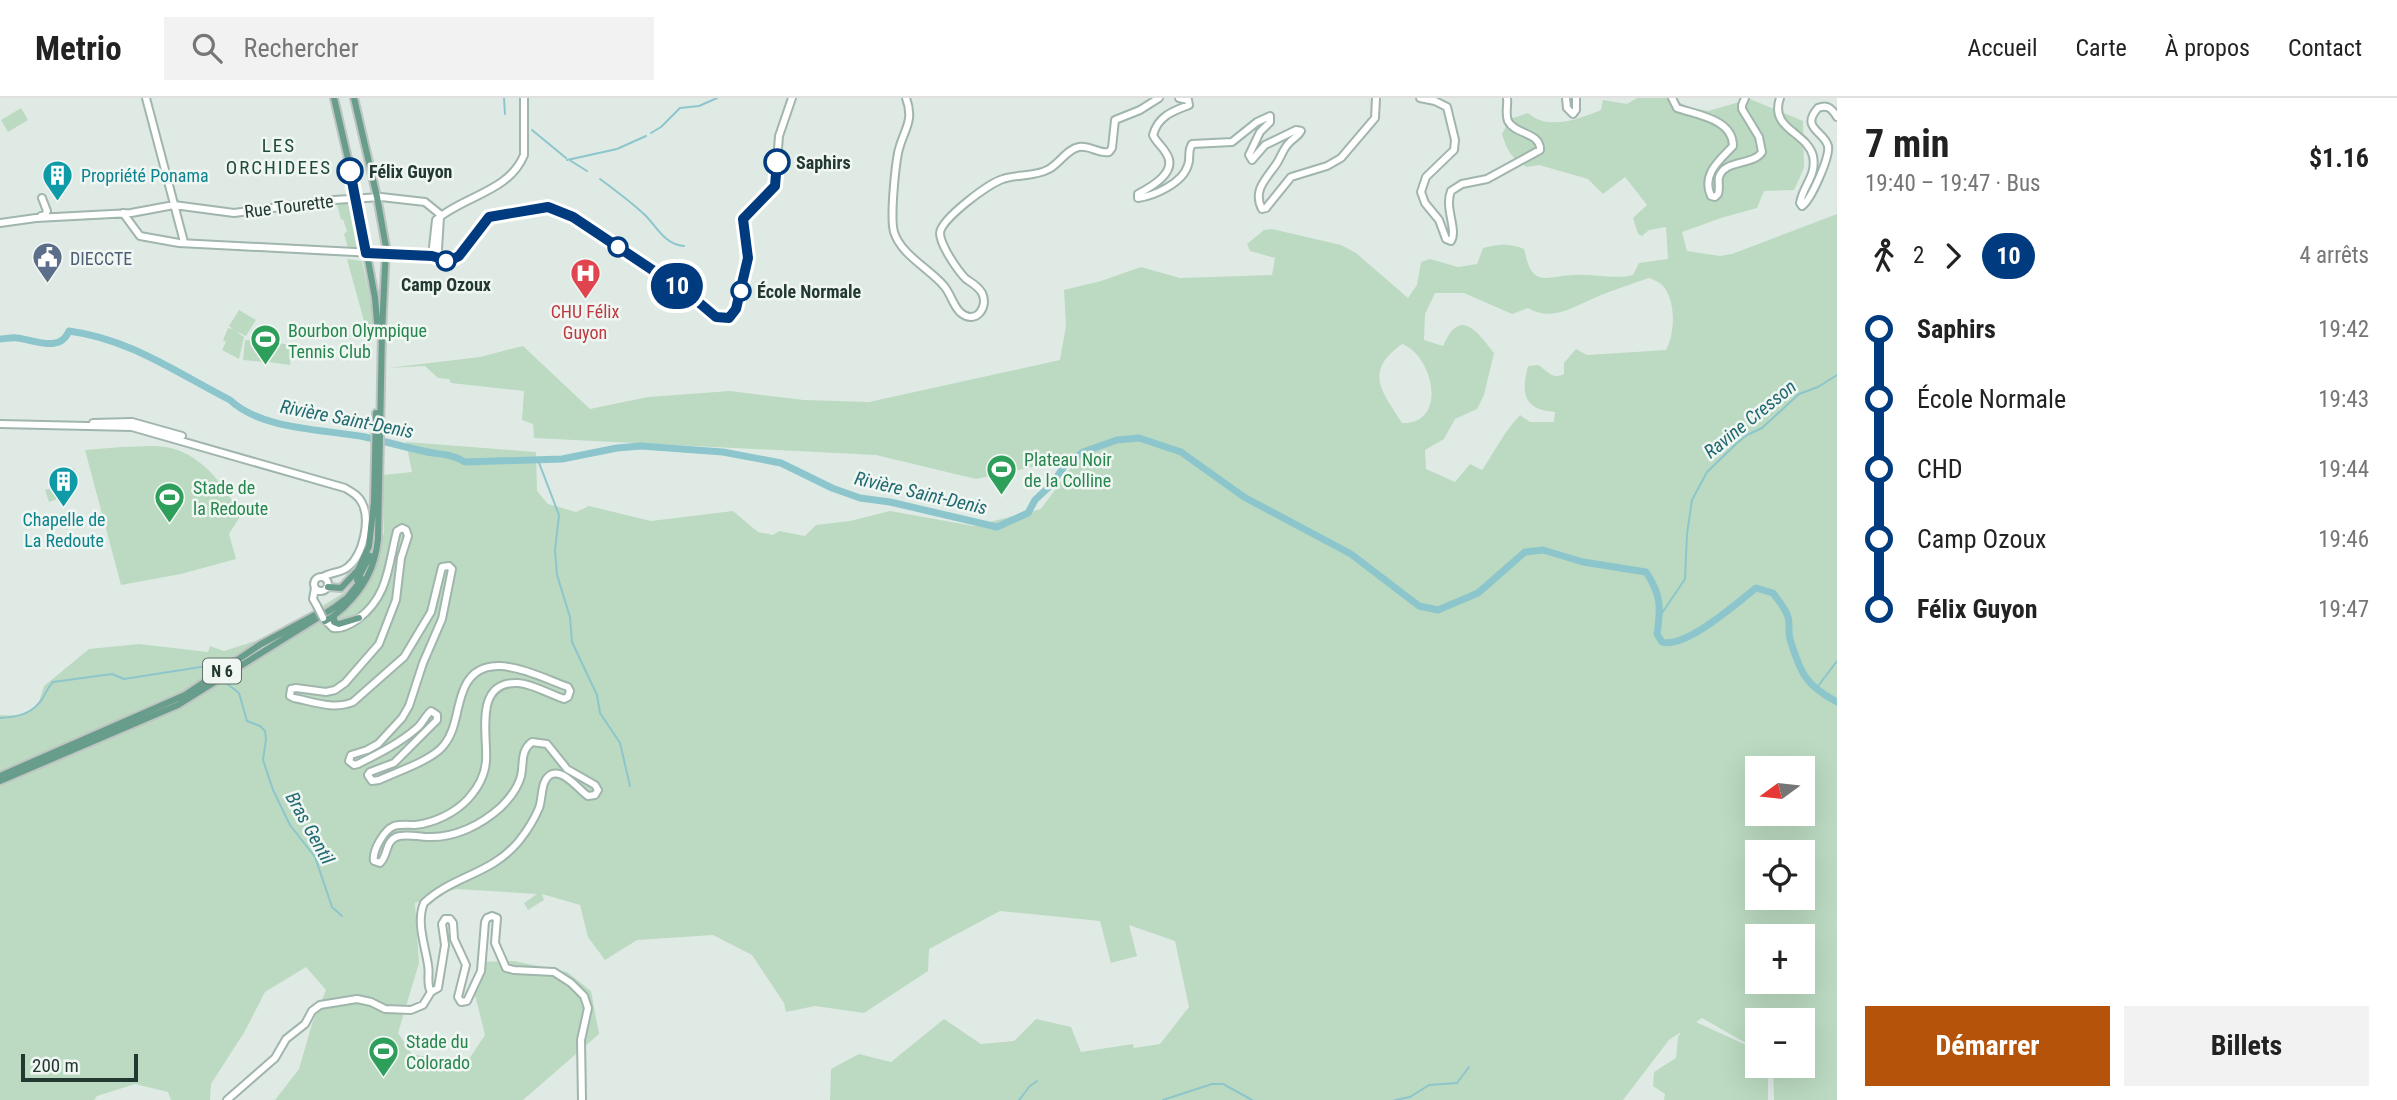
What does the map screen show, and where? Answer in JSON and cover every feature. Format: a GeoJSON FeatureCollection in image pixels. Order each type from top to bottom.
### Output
{"type":"FeatureCollection","features":[{"type":"Feature","properties":{"kind":"main road"},"geometry":{"type":"LineString","coordinates":[[146,98],[184,242]]}},
{"type":"Feature","properties":{"kind":"main road","name":"N 6"},"geometry":{"type":"LineString","coordinates":[[334,98],[356,198],[380,331]]}},
{"type":"Feature","properties":{"kind":"main road","name":"N 6"},"geometry":{"type":"LineString","coordinates":[[0,778],[185,695],[261,644],[334,604],[351,589],[369,561],[376,502],[380,331],[386,254],[377,197],[354,98]]}},
{"type":"Feature","properties":{"kind":"main road"},"geometry":{"type":"LineString","coordinates":[[434,254],[434,224],[441,215],[506,179],[521,163],[524,155],[524,98]]}},
{"type":"Feature","properties":{"kind":"main road"},"geometry":{"type":"LineString","coordinates":[[126,214],[140,236],[179,243],[434,254],[449,261],[459,256],[489,217],[552,208],[573,217],[690,295],[716,317],[729,318],[736,309],[748,258],[742,223],[745,215],[775,186],[779,136],[792,98]]}},
{"type":"Feature","properties":{"kind":"main road"},"geometry":{"type":"LineString","coordinates":[[906,98],[911,115],[897,160],[892,221],[894,232],[902,245],[944,285],[961,313],[972,317],[982,311],[984,300],[977,287],[959,270],[943,242],[940,234],[945,221],[1000,180],[1043,172],[1077,147],[1109,152],[1115,120],[1134,113],[1159,98]]}},
{"type":"Feature","properties":{"kind":"main road"},"geometry":{"type":"LineString","coordinates":[[1179,98],[1188,100],[1189,105],[1168,114],[1156,125],[1153,135],[1167,154],[1169,165],[1160,181],[1137,196],[1142,198],[1157,192],[1181,176],[1188,166],[1188,152],[1192,144],[1232,142],[1269,116],[1272,119],[1260,132],[1249,155],[1250,160],[1254,160],[1270,142],[1296,130],[1301,134],[1289,143],[1263,180],[1258,194],[1262,209],[1266,208],[1291,177],[1327,166],[1341,158],[1375,118],[1376,98]]}},
{"type":"Feature","properties":{"kind":"main road"},"geometry":{"type":"LineString","coordinates":[[1420,98],[1447,107],[1455,140],[1454,150],[1426,177],[1421,192],[1425,203],[1437,217],[1446,239],[1450,241],[1454,238],[1448,204],[1451,191],[1462,184],[1487,179],[1539,150],[1540,145],[1536,140],[1508,121],[1507,98]]}},
{"type":"Feature","properties":{"kind":"main road"},"geometry":{"type":"LineString","coordinates":[[1566,98],[1567,108],[1573,114],[1576,110],[1576,98]]}},
{"type":"Feature","properties":{"kind":"main road"},"geometry":{"type":"LineString","coordinates":[[1672,98],[1677,108],[1718,123],[1733,141],[1733,146],[1720,157],[1710,173],[1708,186],[1713,197],[1718,194],[1719,177],[1724,170],[1757,159],[1762,152],[1759,137],[1742,109],[1745,98]]}},
{"type":"Feature","properties":{"kind":"main road"},"geometry":{"type":"LineString","coordinates":[[1780,98],[1778,108],[1782,122],[1807,145],[1812,155],[1814,172],[1802,194],[1802,206],[1808,201],[1818,182],[1828,150],[1825,141],[1814,128],[1812,116],[1818,108],[1825,107],[1831,109],[1837,117]]}},
{"type":"Feature","properties":{"kind":"main road","name":"Rue Tourette"},"geometry":{"type":"LineString","coordinates":[[0,223],[36,218],[126,214],[174,205],[234,213],[377,197],[425,202],[441,215]]}},
{"type":"Feature","properties":{"kind":"main road"},"geometry":{"type":"LineString","coordinates":[[36,218],[45,215],[47,211],[41,198]]}},
{"type":"Feature","properties":{"kind":"main road"},"geometry":{"type":"LineString","coordinates":[[0,424],[139,428],[345,488],[358,497],[365,512],[360,552],[349,566],[331,572],[313,599],[324,619],[336,629],[359,618],[376,601],[385,585],[397,531],[404,528],[408,536],[401,558],[396,600],[379,644],[339,688],[326,692],[294,688],[290,692],[292,697],[334,706],[353,702],[404,657],[431,611],[440,571],[446,565],[452,569],[442,619],[423,663],[409,706],[402,718],[378,744],[351,755],[349,761],[354,765],[358,764],[386,750],[415,730],[431,711],[437,715],[438,720],[394,763],[370,772],[368,775],[372,781],[379,780],[443,747],[452,729],[466,683],[479,670],[497,665],[508,666],[568,687],[570,696],[564,699],[520,683],[506,685],[497,690],[490,698],[485,711],[486,762],[476,789],[449,814],[424,823],[389,829],[373,855],[376,863],[383,862],[389,843],[398,836],[431,837],[459,833],[494,813],[517,786],[524,751],[532,742],[547,744],[567,769],[595,785],[596,795],[588,796],[563,775],[550,775],[545,780],[540,807],[531,824],[502,859],[441,890],[424,902],[421,920],[429,971],[428,988],[431,992]]}},
{"type":"Feature","properties":{"kind":"main road"},"geometry":{"type":"LineString","coordinates":[[323,585],[338,589],[354,577],[369,546],[376,502]]}},
{"type":"Feature","properties":{"kind":"main road"},"geometry":{"type":"LineString","coordinates":[[324,619],[334,616],[361,589],[373,567],[378,540],[376,502]]}},
{"type":"Feature","properties":{"kind":"main road"},"geometry":{"type":"LineString","coordinates":[[334,616],[334,622],[339,624],[359,618]]}},
{"type":"Feature","properties":{"kind":"main road"},"geometry":{"type":"LineString","coordinates":[[227,1100],[275,1058],[286,1039],[305,1024],[312,1011],[320,1005],[357,999],[385,1009],[411,1010],[423,1005],[431,992],[438,988],[445,946],[443,920],[450,919],[453,923],[454,939],[465,962],[459,1001],[464,1003],[469,1000],[481,971],[485,922],[487,918],[495,917],[498,923],[495,943],[506,968],[554,972],[571,983],[586,1000],[587,1015],[581,1040],[582,1100]]}},
{"type":"Feature","properties":{"kind":"green space"},"geometry":{"type":"Polygon","coordinates":[[[1637,98],[1673,98],[1687,107],[1708,111],[1750,99],[1803,121],[1804,168],[1794,190],[1764,191],[1757,208],[1682,232],[1687,251],[1720,256],[1732,254],[1837,214],[1837,1100],[1774,1100],[1773,1078],[1815,1078],[1815,1008],[1745,1008],[1745,1043],[1702,1018],[1696,1022],[1745,1044],[1745,1078],[1768,1078],[1768,1100],[1664,1100],[1665,1094],[1653,1086],[1654,1072],[1676,1058],[1681,1032],[1669,1040],[1623,1100],[830,1100],[831,1069],[859,1054],[891,1062],[944,1019],[981,1044],[1014,1041],[1036,1019],[1071,1027],[1081,1052],[1133,1044],[1134,1048],[1160,1044],[1189,1007],[1175,941],[1129,925],[1137,956],[1111,963],[1100,921],[1000,911],[929,949],[928,971],[864,1013],[815,1006],[786,1012],[784,1003],[752,955],[713,935],[637,940],[605,960],[588,937],[580,905],[542,894],[544,900],[528,910],[524,903],[537,894],[456,889],[415,903],[419,963],[398,1033],[412,1054],[465,1065],[485,1035],[474,991],[477,962],[514,961],[567,972],[591,991],[599,1034],[523,1100],[275,1100],[299,1069],[312,1024],[326,990],[306,967],[265,992],[245,1031],[211,1084],[210,1100],[171,1100],[168,1092],[135,1084],[97,1096],[94,1100],[0,1100],[0,715],[21,716],[38,705],[44,686],[89,649],[139,644],[208,652],[210,646],[224,651],[277,634],[348,590],[384,534],[383,475],[412,472],[406,442],[536,452],[537,491],[548,504],[576,512],[589,506],[651,521],[733,511],[758,532],[773,535],[779,531],[805,536],[816,525],[850,521],[890,511],[974,526],[1041,509],[1073,465],[1065,460],[976,479],[876,455],[534,438],[533,424],[522,420],[524,391],[451,383],[449,379],[438,378],[425,366],[388,368],[480,357],[523,346],[590,409],[648,397],[730,391],[804,400],[869,402],[1060,360],[1066,326],[1064,290],[1141,267],[1180,278],[1272,275],[1275,258],[1250,251],[1247,244],[1264,230],[1272,229],[1341,245],[1356,253],[1408,298],[1417,285],[1421,262],[1430,259],[1458,267],[1477,264],[1483,248],[1499,245],[1524,249],[1530,269],[1539,277],[1633,275],[1639,263],[1668,259],[1666,227],[1649,230],[1642,236],[1638,234],[1633,218],[1647,205],[1625,177],[1603,194],[1588,179],[1539,165],[1527,167],[1511,154],[1502,134],[1510,119],[1528,113],[1545,121],[1564,122],[1601,110],[1603,100],[1627,104],[1637,98]],[[1649,278],[1565,311],[1547,314],[1528,308],[1512,314],[1464,293],[1435,293],[1425,314],[1424,340],[1443,346],[1456,327],[1468,326],[1494,353],[1484,395],[1477,409],[1455,419],[1444,439],[1425,450],[1426,469],[1455,482],[1470,464],[1482,470],[1520,415],[1530,422],[1554,422],[1555,412],[1536,408],[1527,398],[1525,384],[1528,366],[1538,365],[1550,374],[1560,376],[1564,374],[1564,363],[1576,349],[1587,355],[1666,350],[1672,327],[1671,301],[1664,287],[1649,278]],[[1402,344],[1383,364],[1380,382],[1402,423],[1417,420],[1426,413],[1431,401],[1431,388],[1422,361],[1402,344]]]}},
{"type":"Feature","properties":{"kind":"green space"},"geometry":{"type":"Polygon","coordinates":[[[21,108],[28,120],[8,132],[1,120],[21,108]]]}},
{"type":"Feature","properties":{"kind":"green space"},"geometry":{"type":"Polygon","coordinates":[[[349,202],[358,247],[348,248],[344,234],[347,231],[337,204],[349,202]]]}},
{"type":"Feature","properties":{"kind":"green space"},"geometry":{"type":"Polygon","coordinates":[[[347,259],[362,261],[373,324],[365,325],[347,259]]]}},
{"type":"Feature","properties":{"kind":"green space"},"geometry":{"type":"Polygon","coordinates":[[[239,310],[256,320],[246,336],[235,331],[244,337],[239,359],[222,350],[228,328],[233,329],[229,326],[239,310]]]}},
{"type":"Feature","properties":{"kind":"green space"},"geometry":{"type":"Polygon","coordinates":[[[245,340],[266,342],[264,362],[243,360],[245,340]]]}},
{"type":"Feature","properties":{"kind":"green space"},"geometry":{"type":"Polygon","coordinates":[[[271,342],[292,345],[290,365],[268,362],[271,342]]]}},
{"type":"Feature","properties":{"kind":"green space","name":"Stade de la Redoute"},"geometry":{"type":"Polygon","coordinates":[[[161,446],[178,450],[210,472],[241,515],[229,534],[236,559],[181,574],[121,585],[85,450],[161,446]]]}},
{"type":"Feature","properties":{"kind":"green space"},"geometry":{"type":"Polygon","coordinates":[[[74,468],[78,479],[66,484],[69,495],[49,502],[45,490],[58,486],[54,475],[74,468]]]}},
{"type":"Feature","properties":{"kind":"waterway"},"geometry":{"type":"LineString","coordinates":[[504,98],[505,114]]}},
{"type":"Feature","properties":{"kind":"waterway"},"geometry":{"type":"LineString","coordinates":[[651,133],[680,108],[699,106],[717,98]]}},
{"type":"Feature","properties":{"kind":"waterway"},"geometry":{"type":"LineString","coordinates":[[532,130],[566,158]]}},
{"type":"Feature","properties":{"kind":"waterway"},"geometry":{"type":"LineString","coordinates":[[567,160],[617,149],[646,136]]}},
{"type":"Feature","properties":{"kind":"waterway"},"geometry":{"type":"LineString","coordinates":[[571,161],[587,171]]}},
{"type":"Feature","properties":{"kind":"waterway"},"geometry":{"type":"LineString","coordinates":[[600,179],[640,210],[671,242],[684,246]]}},
{"type":"Feature","properties":{"kind":"waterway","name":"Rivière Saint-Denis"},"geometry":{"type":"LineString","coordinates":[[0,339],[15,338],[46,344],[60,342],[69,331],[91,335],[153,358],[230,400],[243,410],[276,423],[365,437],[450,456],[465,462],[562,459],[641,446],[723,452],[781,463],[832,488],[860,498],[890,502],[997,527],[1028,513],[1035,500],[1051,485],[1066,464],[1083,452],[1117,440],[1139,438],[1181,452],[1244,497],[1351,554],[1419,606],[1438,610],[1478,593],[1525,552],[1543,550],[1583,562],[1646,572],[1657,594],[1657,634],[1662,642],[1684,639],[1697,632],[1756,588],[1773,593],[1787,614],[1790,639],[1805,677],[1818,690],[1837,702]]}},
{"type":"Feature","properties":{"kind":"waterway","name":"Ravine Cresson"},"geometry":{"type":"LineString","coordinates":[[1660,616],[1685,579],[1692,500],[1707,472],[1737,443],[1762,428],[1799,394],[1818,387],[1837,375]]}},
{"type":"Feature","properties":{"kind":"waterway"},"geometry":{"type":"LineString","coordinates":[[538,460],[559,515],[555,550],[557,575],[570,617],[572,642],[597,695],[600,713],[620,743],[630,786]]}},
{"type":"Feature","properties":{"kind":"waterway"},"geometry":{"type":"LineString","coordinates":[[1815,690],[1837,661]]}},
{"type":"Feature","properties":{"kind":"waterway","name":"Bras Gentil"},"geometry":{"type":"LineString","coordinates":[[0,718],[30,711],[40,702],[53,682],[112,674],[124,679],[207,666],[216,669]]}},
{"type":"Feature","properties":{"kind":"waterway","name":"Bras Gentil"},"geometry":{"type":"LineString","coordinates":[[226,683],[239,693],[247,721],[265,731],[263,760],[273,790],[290,825],[315,857],[332,907],[342,916]]}},
{"type":"Feature","properties":{"kind":"waterway"},"geometry":{"type":"LineString","coordinates":[[1395,1100],[1410,1097],[1429,1085],[1457,1083],[1469,1067]]}},
{"type":"Feature","properties":{"kind":"waterway"},"geometry":{"type":"LineString","coordinates":[[1019,1100],[1037,1081]]}},
{"type":"Feature","properties":{"kind":"waterway"},"geometry":{"type":"LineString","coordinates":[[1163,1100],[1212,1084],[1223,1084],[1252,1100]]}},
{"type":"Feature","properties":{"kind":"bus line","name":"10"},"geometry":{"type":"LineString","coordinates":[[350,171],[366,253],[432,256],[449,261],[459,256],[489,217],[548,207],[573,217],[690,295],[716,317],[724,319],[733,315],[736,309],[748,258],[743,219],[775,186],[777,162]]}},
{"type":"Feature","properties":{"kind":"place","name":"Saphirs"},"geometry":{"type":"Point","coordinates":[777,162]}},
{"type":"Feature","properties":{"kind":"place","name":"Félix Guyon"},"geometry":{"type":"Point","coordinates":[350,171]}},
{"type":"Feature","properties":{"kind":"place","name":"Propriété Ponama"},"geometry":{"type":"Point","coordinates":[58,202]}},
{"type":"Feature","properties":{"kind":"place","name":"Camp Ozoux"},"geometry":{"type":"Point","coordinates":[446,261]}},
{"type":"Feature","properties":{"kind":"place","name":"DIECCTE"},"geometry":{"type":"Point","coordinates":[47,285]}},
{"type":"Feature","properties":{"kind":"place","name":"École Normale"},"geometry":{"type":"Point","coordinates":[741,291]}},
{"type":"Feature","properties":{"kind":"place","name":"CHU Félix Guyon"},"geometry":{"type":"Point","coordinates":[585,300]}},
{"type":"Feature","properties":{"kind":"place","name":"Bourbon Olympique Tennis Club"},"geometry":{"type":"Point","coordinates":[265,367]}},
{"type":"Feature","properties":{"kind":"place","name":"Plateau Noir de la Colline"},"geometry":{"type":"Point","coordinates":[1001,496]}},
{"type":"Feature","properties":{"kind":"place","name":"Chapelle de La Redoute"},"geometry":{"type":"Point","coordinates":[64,508]}},
{"type":"Feature","properties":{"kind":"place","name":"Stade de la Redoute"},"geometry":{"type":"Point","coordinates":[170,524]}},
{"type":"Feature","properties":{"kind":"place","name":"Stade du Colorado"},"geometry":{"type":"Point","coordinates":[383,1078]}},
{"type":"Feature","properties":{"kind":"district","name":"LES ORCHIDEES"},"geometry":{"type":"Point","coordinates":[279,156]}}]}
